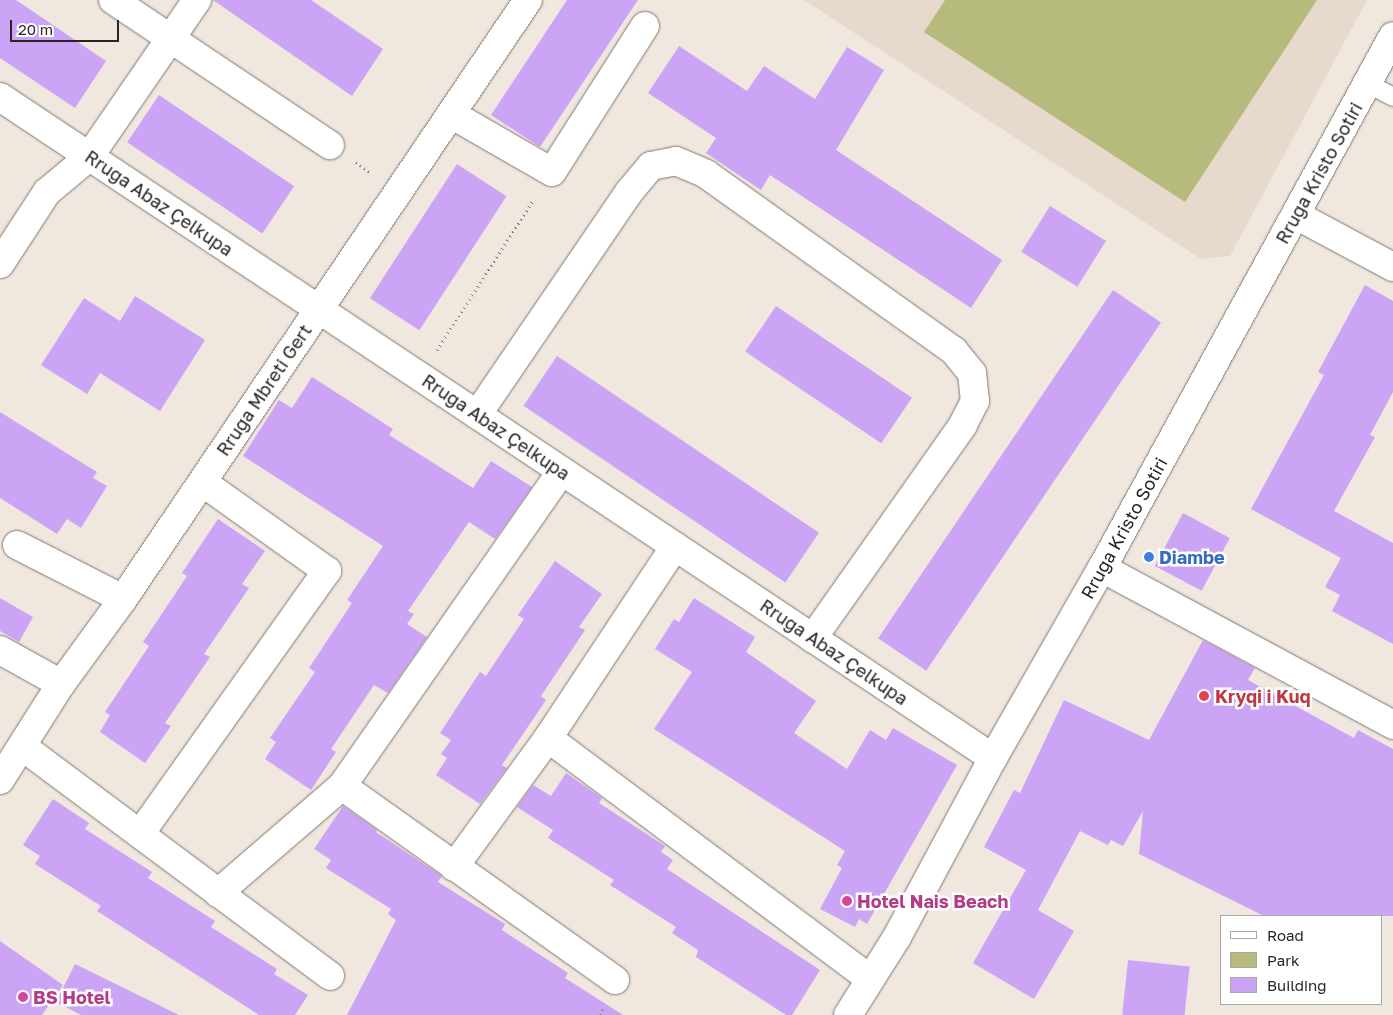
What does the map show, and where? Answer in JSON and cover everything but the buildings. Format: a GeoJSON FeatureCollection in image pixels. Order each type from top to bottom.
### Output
{"type":"FeatureCollection","features":[{"type":"Feature","properties":{"kind":"street"},"geometry":{"type":"LineString","coordinates":[[113,0],[330,145]]}},
{"type":"Feature","properties":{"kind":"street"},"geometry":{"type":"LineString","coordinates":[[0,264],[47,192],[89,157],[197,0]]}},
{"type":"Feature","properties":{"kind":"street","name":"Rruga Mbreti Gert"},"geometry":{"type":"LineString","coordinates":[[0,780],[23,747],[61,684],[123,599],[528,0]]}},
{"type":"Feature","properties":{"kind":"street"},"geometry":{"type":"LineString","coordinates":[[451,114],[552,172],[645,26]]}},
{"type":"Feature","properties":{"kind":"street","name":"Rruga Kristo Sotiri"},"geometry":{"type":"LineString","coordinates":[[848,1015],[869,978],[897,937],[992,758],[1102,568],[1393,36]]}},
{"type":"Feature","properties":{"kind":"street","name":"Rruga Abaz Çelkupa"},"geometry":{"type":"LineString","coordinates":[[0,97],[992,758]]}},
{"type":"Feature","properties":{"kind":"street"},"geometry":{"type":"LineString","coordinates":[[478,415],[629,192],[651,166],[676,161],[706,174],[954,352],[972,373],[975,401],[963,425],[813,638]]}},
{"type":"Feature","properties":{"kind":"street"},"geometry":{"type":"LineString","coordinates":[[1296,215],[1393,267]]}},
{"type":"Feature","properties":{"kind":"street"},"geometry":{"type":"LineString","coordinates":[[218,893],[342,786],[562,471]]}},
{"type":"Feature","properties":{"kind":"street"},"geometry":{"type":"LineString","coordinates":[[140,834],[327,572],[202,482]]}},
{"type":"Feature","properties":{"kind":"street"},"geometry":{"type":"LineString","coordinates":[[17,545],[123,599]]}},
{"type":"Feature","properties":{"kind":"street"},"geometry":{"type":"LineString","coordinates":[[454,867],[548,738],[675,546]]}},
{"type":"Feature","properties":{"kind":"street"},"geometry":{"type":"LineString","coordinates":[[1102,568],[1393,725]]}},
{"type":"Feature","properties":{"kind":"street"},"geometry":{"type":"LineString","coordinates":[[0,650],[61,684]]}},
{"type":"Feature","properties":{"kind":"street"},"geometry":{"type":"LineString","coordinates":[[548,738],[869,978]]}},
{"type":"Feature","properties":{"kind":"street"},"geometry":{"type":"LineString","coordinates":[[23,747],[330,976]]}},
{"type":"Feature","properties":{"kind":"street"},"geometry":{"type":"LineString","coordinates":[[342,786],[615,980]]}},
{"type":"Feature","properties":{"kind":"lane"},"geometry":{"type":"LineString","coordinates":[[1368,84],[1393,97]]}},
{"type":"Feature","properties":{"kind":"path"},"geometry":{"type":"LineString","coordinates":[[330,145],[399,191]]}},
{"type":"Feature","properties":{"kind":"path"},"geometry":{"type":"LineString","coordinates":[[420,376],[552,172]]}},
{"type":"Feature","properties":{"kind":"shaded area"},"geometry":{"type":"Polygon","coordinates":[[[804,0],[1367,0],[1230,256],[1201,259],[804,0]]]}},
{"type":"Feature","properties":{"kind":"green space"},"geometry":{"type":"Polygon","coordinates":[[[945,0],[1317,0],[1185,202],[924,32],[945,0]]]}},
{"type":"Feature","properties":{"kind":"place","name":"Diambe"},"geometry":{"type":"Point","coordinates":[1149,557]}},
{"type":"Feature","properties":{"kind":"place","name":"Kryqi i Kuq"},"geometry":{"type":"Point","coordinates":[1204,696]}},
{"type":"Feature","properties":{"kind":"place","name":"Hotel Nais Beach"},"geometry":{"type":"Point","coordinates":[847,901]}},
{"type":"Feature","properties":{"kind":"place","name":"BS Hotel"},"geometry":{"type":"Point","coordinates":[23,997]}}]}
